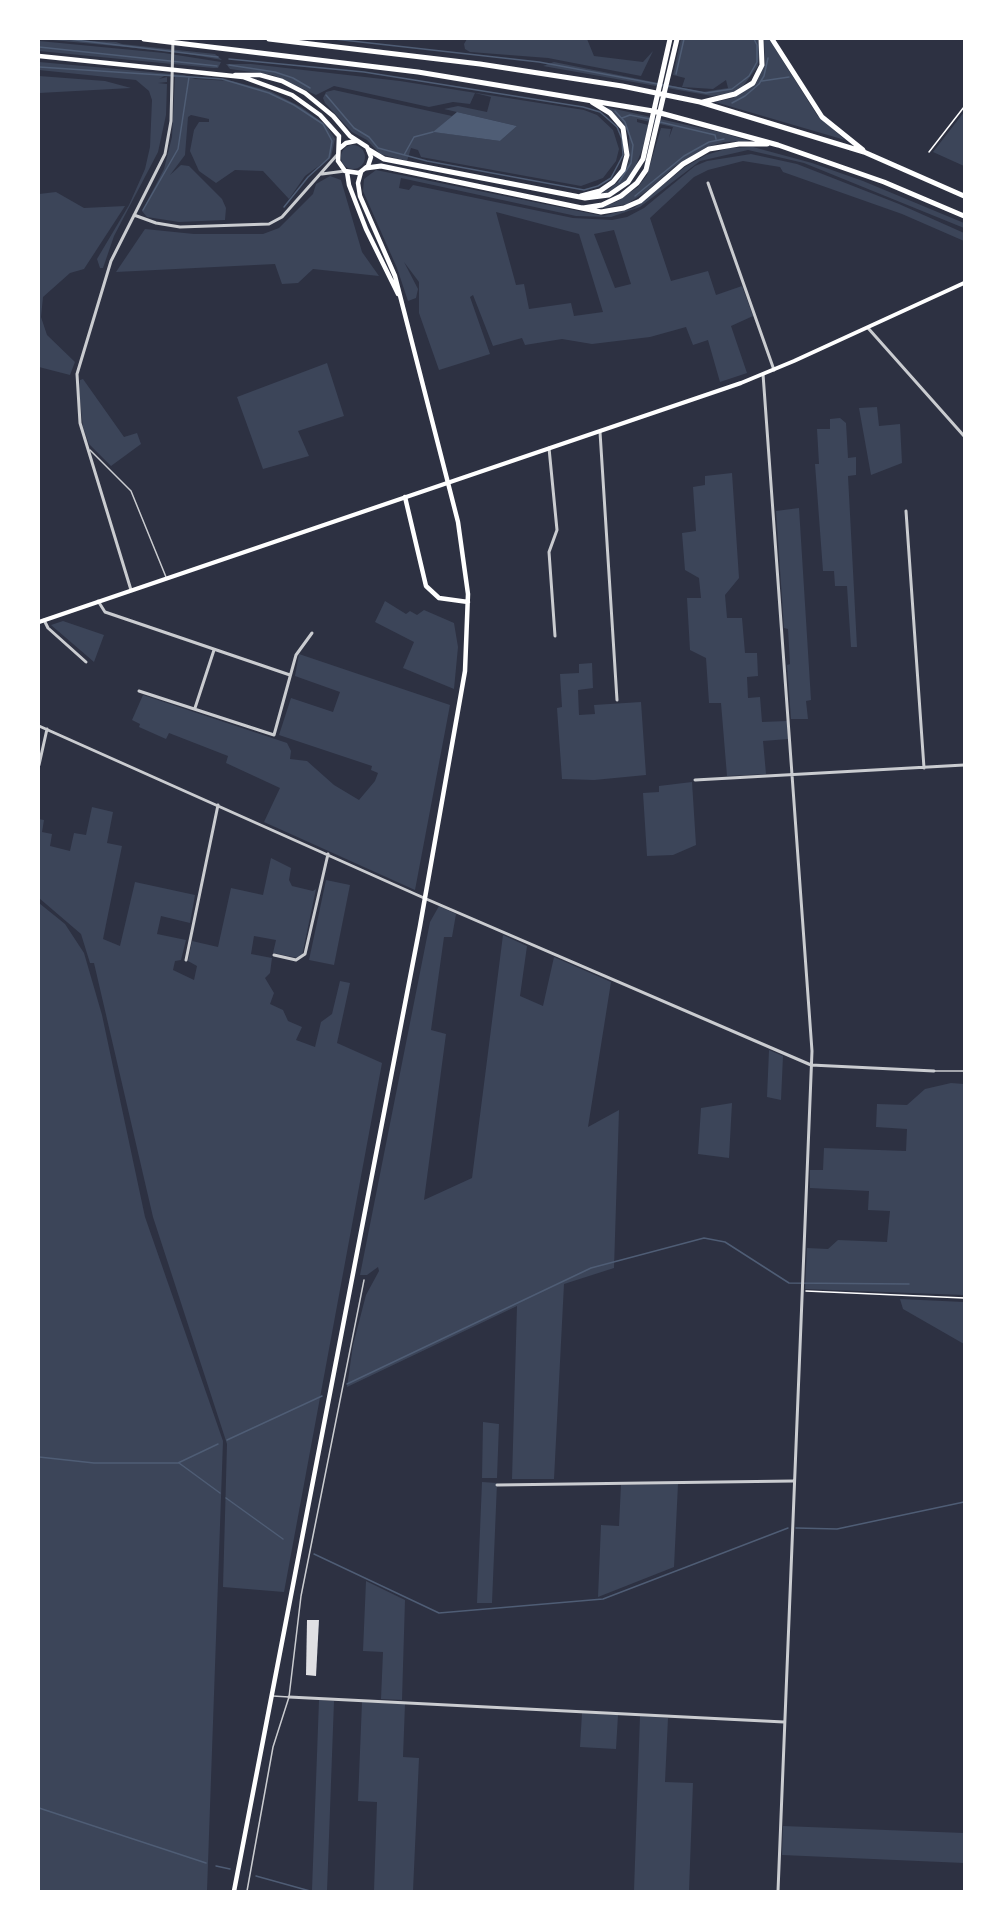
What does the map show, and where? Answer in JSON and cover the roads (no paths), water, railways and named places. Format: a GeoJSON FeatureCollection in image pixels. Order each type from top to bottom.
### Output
{"type":"FeatureCollection","features":[{"type":"Feature","properties":{"kind":"highway"},"geometry":{"type":"LineString","coordinates":[[144,39],[418,72],[588,99],[711,125],[778,144],[884,182],[964,216]]}},
{"type":"Feature","properties":{"kind":"highway"},"geometry":{"type":"LineString","coordinates":[[269,39],[508,68],[622,86],[700,102],[864,152],[964,196]]}},
{"type":"Feature","properties":{"kind":"highway"},"geometry":{"type":"LineString","coordinates":[[369,150],[381,159],[390,161],[589,199],[603,197],[628,182],[643,159],[670,39]]}},
{"type":"Feature","properties":{"kind":"highway"},"geometry":{"type":"LineString","coordinates":[[581,208],[615,200],[637,183],[650,160],[677,39]]}},
{"type":"Feature","properties":{"kind":"highway"},"geometry":{"type":"LineString","coordinates":[[700,102],[731,96],[753,82],[762,65],[761,39]]}},
{"type":"Feature","properties":{"kind":"highway"},"geometry":{"type":"LineString","coordinates":[[772,39],[822,117],[864,152]]}},
{"type":"Feature","properties":{"kind":"highway"},"geometry":{"type":"LineString","coordinates":[[580,196],[600,191],[613,182],[623,170],[627,155],[623,128],[610,113],[588,99]]}},
{"type":"Feature","properties":{"kind":"highway"},"geometry":{"type":"LineString","coordinates":[[364,170],[381,166],[609,212],[632,205],[683,164],[709,149],[739,144],[778,144]]}},
{"type":"Feature","properties":{"kind":"main road"},"geometry":{"type":"LineString","coordinates":[[39,56],[235,75],[260,75],[282,81],[305,93],[369,150],[370,160],[358,183],[360,196],[395,276],[413,338],[464,554],[468,602],[462,699],[234,1891]]}},
{"type":"Feature","properties":{"kind":"main road"},"geometry":{"type":"LineString","coordinates":[[235,75],[278,89],[307,104],[336,131],[340,139],[339,164],[346,172],[366,229],[400,297]]}},
{"type":"Feature","properties":{"kind":"main road"},"geometry":{"type":"LineString","coordinates":[[340,148],[346,142],[358,141]]}},
{"type":"Feature","properties":{"kind":"main road"},"geometry":{"type":"LineString","coordinates":[[346,172],[364,170]]}},
{"type":"Feature","properties":{"kind":"main road"},"geometry":{"type":"LineString","coordinates":[[39,622],[774,370],[964,283]]}},
{"type":"Feature","properties":{"kind":"main road"},"geometry":{"type":"LineString","coordinates":[[405,497],[426,586],[439,598],[468,602]]}},
{"type":"Feature","properties":{"kind":"street"},"geometry":{"type":"LineString","coordinates":[[131,590],[87,449],[78,410],[77,374],[105,278],[165,154],[170,130],[173,39]]}},
{"type":"Feature","properties":{"kind":"street"},"geometry":{"type":"LineString","coordinates":[[134,215],[156,223],[180,227],[262,226],[282,216],[338,154]]}},
{"type":"Feature","properties":{"kind":"street"},"geometry":{"type":"LineString","coordinates":[[320,174],[346,172]]}},
{"type":"Feature","properties":{"kind":"street"},"geometry":{"type":"LineString","coordinates":[[708,183],[774,370]]}},
{"type":"Feature","properties":{"kind":"street"},"geometry":{"type":"LineString","coordinates":[[868,327],[964,436]]}},
{"type":"Feature","properties":{"kind":"street"},"geometry":{"type":"LineString","coordinates":[[763,374],[793,774],[811,1065],[778,1891]]}},
{"type":"Feature","properties":{"kind":"street"},"geometry":{"type":"LineString","coordinates":[[600,430],[617,700]]}},
{"type":"Feature","properties":{"kind":"street"},"geometry":{"type":"LineString","coordinates":[[549,448],[557,530],[549,552],[555,636]]}},
{"type":"Feature","properties":{"kind":"street"},"geometry":{"type":"LineString","coordinates":[[906,512],[924,768]]}},
{"type":"Feature","properties":{"kind":"street"},"geometry":{"type":"LineString","coordinates":[[98,602],[105,612],[291,676]]}},
{"type":"Feature","properties":{"kind":"street"},"geometry":{"type":"LineString","coordinates":[[44,620],[48,628],[86,662]]}},
{"type":"Feature","properties":{"kind":"street"},"geometry":{"type":"LineString","coordinates":[[139,692],[274,735],[296,655],[312,633]]}},
{"type":"Feature","properties":{"kind":"street"},"geometry":{"type":"LineString","coordinates":[[195,708],[214,650]]}},
{"type":"Feature","properties":{"kind":"street"},"geometry":{"type":"LineString","coordinates":[[39,726],[424,898],[811,1065],[934,1071]]}},
{"type":"Feature","properties":{"kind":"street"},"geometry":{"type":"LineString","coordinates":[[39,765],[47,729]]}},
{"type":"Feature","properties":{"kind":"street"},"geometry":{"type":"LineString","coordinates":[[695,780],[964,765]]}},
{"type":"Feature","properties":{"kind":"street"},"geometry":{"type":"LineString","coordinates":[[186,960],[219,805]]}},
{"type":"Feature","properties":{"kind":"street"},"geometry":{"type":"LineString","coordinates":[[274,956],[296,960],[305,954],[328,854]]}},
{"type":"Feature","properties":{"kind":"street"},"geometry":{"type":"LineString","coordinates":[[498,1485],[793,1481]]}},
{"type":"Feature","properties":{"kind":"street"},"geometry":{"type":"LineString","coordinates":[[289,1697],[784,1722]]}},
{"type":"Feature","properties":{"kind":"lane"},"geometry":{"type":"LineString","coordinates":[[87,449],[121,478],[131,491],[166,578]]}},
{"type":"Feature","properties":{"kind":"lane"},"geometry":{"type":"LineString","coordinates":[[934,1071],[964,1071]]}},
{"type":"Feature","properties":{"kind":"lane"},"geometry":{"type":"LineString","coordinates":[[247,1891],[273,1748],[289,1697],[301,1596],[364,1280]]}},
{"type":"Feature","properties":{"kind":"lane"},"geometry":{"type":"LineString","coordinates":[[272,1696],[289,1697]]}},
{"type":"Feature","properties":{"kind":"waterway"},"geometry":{"type":"LineString","coordinates":[[67,39],[218,57]]}},
{"type":"Feature","properties":{"kind":"waterway"},"geometry":{"type":"LineString","coordinates":[[334,39],[539,62],[706,93],[732,89],[749,76],[757,62],[757,45],[754,39]]}},
{"type":"Feature","properties":{"kind":"waterway"},"geometry":{"type":"LineString","coordinates":[[676,74],[684,39]]}},
{"type":"Feature","properties":{"kind":"waterway"},"geometry":{"type":"LineString","coordinates":[[39,47],[217,66]]}},
{"type":"Feature","properties":{"kind":"waterway"},"geometry":{"type":"LineString","coordinates":[[732,103],[759,84],[764,76],[768,58]]}},
{"type":"Feature","properties":{"kind":"waterway"},"geometry":{"type":"LineString","coordinates":[[229,59],[364,72],[583,107],[600,112],[617,127],[622,139],[623,155],[611,178],[598,186],[584,190],[427,161],[378,148],[369,137],[354,128],[326,95]]}},
{"type":"Feature","properties":{"kind":"waterway"},"geometry":{"type":"LineString","coordinates":[[229,65],[275,72],[293,78],[310,88]]}},
{"type":"Feature","properties":{"kind":"waterway"},"geometry":{"type":"LineString","coordinates":[[39,67],[222,79],[269,93],[294,105],[323,124],[332,141],[329,158],[308,177],[284,207]]}},
{"type":"Feature","properties":{"kind":"waterway"},"geometry":{"type":"LineString","coordinates":[[143,210],[178,149],[189,77]]}},
{"type":"Feature","properties":{"kind":"waterway"},"geometry":{"type":"LineString","coordinates":[[762,81],[789,77]]}},
{"type":"Feature","properties":{"kind":"waterway"},"geometry":{"type":"LineString","coordinates":[[615,111],[625,122],[633,145],[631,163],[619,182]]}},
{"type":"Feature","properties":{"kind":"waterway"},"geometry":{"type":"LineString","coordinates":[[622,118],[630,115],[650,119]]}},
{"type":"Feature","properties":{"kind":"waterway"},"geometry":{"type":"LineString","coordinates":[[660,122],[715,135],[716,139]]}},
{"type":"Feature","properties":{"kind":"waterway"},"geometry":{"type":"LineString","coordinates":[[404,155],[414,137],[433,132]]}},
{"type":"Feature","properties":{"kind":"waterway"},"geometry":{"type":"LineString","coordinates":[[635,196],[684,156],[709,142],[724,139]]}},
{"type":"Feature","properties":{"kind":"waterway"},"geometry":{"type":"LineString","coordinates":[[347,1384],[591,1268],[704,1238],[725,1242],[789,1283],[909,1284]]}},
{"type":"Feature","properties":{"kind":"waterway"},"geometry":{"type":"LineString","coordinates":[[227,1440],[322,1396]]}},
{"type":"Feature","properties":{"kind":"waterway"},"geometry":{"type":"LineString","coordinates":[[39,1457],[94,1463],[178,1463],[218,1444]]}},
{"type":"Feature","properties":{"kind":"waterway"},"geometry":{"type":"LineString","coordinates":[[179,1463],[220,1493]]}},
{"type":"Feature","properties":{"kind":"waterway"},"geometry":{"type":"LineString","coordinates":[[226,1498],[283,1539]]}},
{"type":"Feature","properties":{"kind":"waterway"},"geometry":{"type":"LineString","coordinates":[[796,1528],[837,1529],[964,1502]]}},
{"type":"Feature","properties":{"kind":"waterway"},"geometry":{"type":"LineString","coordinates":[[314,1554],[439,1613],[603,1599],[788,1528]]}},
{"type":"Feature","properties":{"kind":"waterway"},"geometry":{"type":"LineString","coordinates":[[39,1808],[206,1863]]}},
{"type":"Feature","properties":{"kind":"waterway"},"geometry":{"type":"LineString","coordinates":[[216,1866],[230,1869]]}},
{"type":"Feature","properties":{"kind":"waterway"},"geometry":{"type":"LineString","coordinates":[[256,1876],[310,1891]]}}]}
